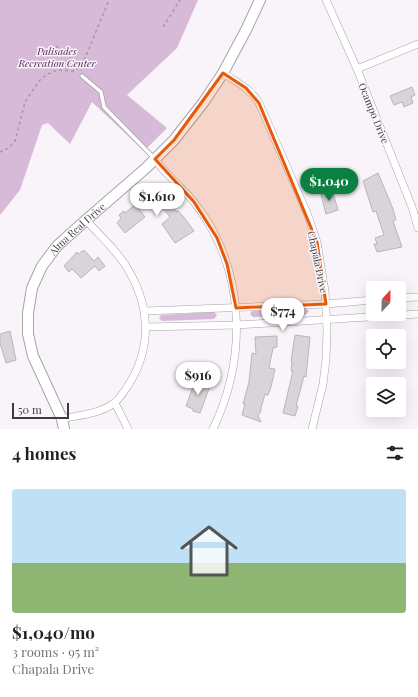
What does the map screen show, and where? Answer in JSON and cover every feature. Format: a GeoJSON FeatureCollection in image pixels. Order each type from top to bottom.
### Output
{"type":"FeatureCollection","features":[{"type":"Feature","properties":{"kind":"street","name":"Alma Real Drive"},"geometry":{"type":"LineString","coordinates":[[64,429],[62,419],[33,356],[28,334],[28,313],[32,288],[42,266],[57,246],[146,168],[174,140],[203,103],[222,73],[246,30],[260,0]]}},
{"type":"Feature","properties":{"kind":"street","name":"Ocampo Drive"},"geometry":{"type":"LineString","coordinates":[[326,0],[357,69],[412,207],[418,228]]}},
{"type":"Feature","properties":{"kind":"street"},"geometry":{"type":"LineString","coordinates":[[357,69],[418,44]]}},
{"type":"Feature","properties":{"kind":"street","name":"Chapala Drive"},"geometry":{"type":"LineString","coordinates":[[222,73],[246,88],[259,102],[307,213],[314,235],[325,291],[327,320],[326,359],[323,384],[312,429]]}},
{"type":"Feature","properties":{"kind":"street"},"geometry":{"type":"LineString","coordinates":[[155,159],[163,170],[194,202],[206,219],[217,238],[227,264],[236,308],[237,325],[233,372],[222,410],[213,429]]}},
{"type":"Feature","properties":{"kind":"street"},"geometry":{"type":"LineString","coordinates":[[62,419],[97,411],[115,403],[123,393],[137,368],[141,358],[146,327],[139,290],[130,271],[120,257],[86,220]]}},
{"type":"Feature","properties":{"kind":"street"},"geometry":{"type":"LineString","coordinates":[[406,298],[418,297]]}},
{"type":"Feature","properties":{"kind":"street"},"geometry":{"type":"LineString","coordinates":[[144,311],[326,304],[366,301]]}},
{"type":"Feature","properties":{"kind":"street"},"geometry":{"type":"LineString","coordinates":[[146,327],[237,325],[418,314]]}},
{"type":"Feature","properties":{"kind":"street"},"geometry":{"type":"LineString","coordinates":[[115,403],[128,429]]}},
{"type":"Feature","properties":{"kind":"lane"},"geometry":{"type":"LineString","coordinates":[[82,76],[101,92],[104,107],[155,159]]}},
{"type":"Feature","properties":{"kind":"path"},"geometry":{"type":"LineString","coordinates":[[0,152],[9,148],[15,141],[25,102],[39,81],[46,75],[57,70],[75,71],[83,63],[109,0]]}},
{"type":"Feature","properties":{"kind":"path"},"geometry":{"type":"LineString","coordinates":[[163,27],[180,0]]}},
{"type":"Feature","properties":{"kind":"path"},"geometry":{"type":"LineString","coordinates":[[56,46],[80,66]]}},
{"type":"Feature","properties":{"kind":"highlighted area"},"geometry":{"type":"Polygon","coordinates":[[[223,73],[246,88],[259,103],[317,242],[326,304],[236,308],[227,264],[217,238],[194,202],[155,159],[174,140],[223,73]]]}},
{"type":"Feature","properties":{"kind":"green space","name":"Palisades Recreation Center"},"geometry":{"type":"Polygon","coordinates":[[[0,0],[198,0],[177,48],[127,95],[167,128],[144,151],[92,102],[70,144],[48,123],[42,125],[20,190],[0,215],[0,0]]]}},
{"type":"Feature","properties":{"kind":"green space"},"geometry":{"type":"Polygon","coordinates":[[[305,308],[309,311],[305,315],[253,317],[250,314],[252,311],[305,308]]]}},
{"type":"Feature","properties":{"kind":"green space"},"geometry":{"type":"Polygon","coordinates":[[[214,312],[217,315],[214,319],[162,321],[159,318],[161,315],[214,312]]]}},
{"type":"Feature","properties":{"kind":"building"},"geometry":{"type":"Polygon","coordinates":[[[412,87],[415,95],[411,97],[413,103],[404,107],[402,102],[394,105],[390,96],[412,87]]]}},
{"type":"Feature","properties":{"kind":"building"},"geometry":{"type":"Polygon","coordinates":[[[378,173],[393,209],[396,220],[393,221],[402,247],[377,252],[374,244],[377,244],[375,238],[384,235],[376,211],[373,212],[363,181],[378,173]]]}},
{"type":"Feature","properties":{"kind":"building"},"geometry":{"type":"Polygon","coordinates":[[[149,190],[156,193],[159,191],[177,212],[178,211],[183,216],[194,231],[175,243],[162,224],[170,217],[161,206],[159,208],[155,204],[145,203],[139,209],[145,217],[125,233],[117,223],[121,218],[119,215],[124,211],[125,213],[140,201],[138,199],[149,190]]]}},
{"type":"Feature","properties":{"kind":"building"},"geometry":{"type":"Polygon","coordinates":[[[332,190],[338,210],[326,214],[321,195],[332,190]]]}},
{"type":"Feature","properties":{"kind":"building"},"geometry":{"type":"Polygon","coordinates":[[[82,251],[85,251],[94,261],[98,257],[105,266],[99,271],[95,266],[81,278],[72,269],[69,272],[64,266],[77,252],[79,254],[82,251]]]}},
{"type":"Feature","properties":{"kind":"building"},"geometry":{"type":"Polygon","coordinates":[[[10,331],[16,360],[6,363],[0,343],[0,334],[10,331]]]}},
{"type":"Feature","properties":{"kind":"building"},"geometry":{"type":"Polygon","coordinates":[[[295,335],[310,337],[306,377],[304,376],[296,406],[298,406],[295,416],[283,413],[293,371],[291,371],[291,361],[295,335]]]}},
{"type":"Feature","properties":{"kind":"building"},"geometry":{"type":"Polygon","coordinates":[[[277,336],[277,347],[273,348],[269,368],[275,369],[271,387],[268,395],[265,394],[261,411],[258,416],[261,422],[242,415],[245,404],[243,404],[249,382],[252,353],[256,354],[255,337],[277,336]]]}},
{"type":"Feature","properties":{"kind":"building"},"geometry":{"type":"Polygon","coordinates":[[[196,379],[203,382],[203,384],[210,386],[200,413],[193,411],[193,409],[186,406],[196,379]]]}}]}
